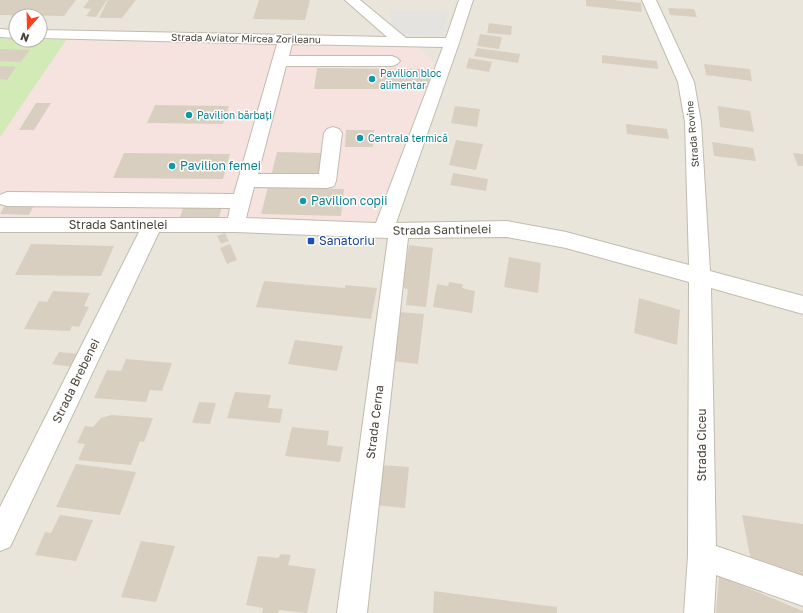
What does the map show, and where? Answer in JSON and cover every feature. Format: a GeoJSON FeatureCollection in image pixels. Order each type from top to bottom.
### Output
{"type":"FeatureCollection","features":[{"type":"Feature","properties":{"kind":"street"},"geometry":{"type":"LineString","coordinates":[[352,0],[402,42]]}},
{"type":"Feature","properties":{"kind":"street","name":"Strada Cerna"},"geometry":{"type":"LineString","coordinates":[[352,613],[391,230],[466,0]]}},
{"type":"Feature","properties":{"kind":"street","name":"Strada Rovine"},"geometry":{"type":"LineString","coordinates":[[649,0],[686,82],[693,122],[700,276]]}},
{"type":"Feature","properties":{"kind":"street","name":"Strada Aviator Mircea Zorileanu"},"geometry":{"type":"LineString","coordinates":[[48,34],[452,43]]}},
{"type":"Feature","properties":{"kind":"street"},"geometry":{"type":"LineString","coordinates":[[234,224],[286,39]]}},
{"type":"Feature","properties":{"kind":"street"},"geometry":{"type":"LineString","coordinates":[[280,61],[392,61]]}},
{"type":"Feature","properties":{"kind":"street"},"geometry":{"type":"LineString","coordinates":[[247,180],[327,181],[333,133]]}},
{"type":"Feature","properties":{"kind":"street"},"geometry":{"type":"LineString","coordinates":[[7,198],[241,201]]}},
{"type":"Feature","properties":{"kind":"street","name":"Strada Brebenei"},"geometry":{"type":"LineString","coordinates":[[0,537],[153,224]]}},
{"type":"Feature","properties":{"kind":"street","name":"Strada Santinelei"},"geometry":{"type":"LineString","coordinates":[[0,225],[234,224],[391,230],[507,229],[566,240],[803,305]]}},
{"type":"Feature","properties":{"kind":"street","name":"Strada Ciceu"},"geometry":{"type":"LineString","coordinates":[[699,613],[702,556],[700,276]]}},
{"type":"Feature","properties":{"kind":"street"},"geometry":{"type":"LineString","coordinates":[[702,556],[803,591]]}},
{"type":"Feature","properties":{"kind":"shaded area"},"geometry":{"type":"Polygon","coordinates":[[[0,0],[803,0],[803,613],[0,613],[0,0]]]}},
{"type":"Feature","properties":{"kind":"shaded area"},"geometry":{"type":"Polygon","coordinates":[[[389,10],[450,11],[441,36],[394,35],[389,10]]]}},
{"type":"Feature","properties":{"kind":"shaded area"},"geometry":{"type":"Polygon","coordinates":[[[66,40],[419,47],[439,70],[379,221],[0,216],[0,137],[66,40]]]}},
{"type":"Feature","properties":{"kind":"green space"},"geometry":{"type":"Polygon","coordinates":[[[0,38],[8,38],[8,48],[48,48],[48,40],[66,40],[0,137],[0,38]]]}},
{"type":"Feature","properties":{"kind":"building"},"geometry":{"type":"Polygon","coordinates":[[[0,0],[76,0],[64,16],[48,16],[48,8],[8,8],[8,15],[0,15],[0,0]]]}},
{"type":"Feature","properties":{"kind":"building"},"geometry":{"type":"Polygon","coordinates":[[[89,0],[107,0],[96,17],[86,16],[91,9],[83,8],[89,0]]]}},
{"type":"Feature","properties":{"kind":"building"},"geometry":{"type":"Polygon","coordinates":[[[108,0],[136,0],[122,18],[99,18],[108,0]]]}},
{"type":"Feature","properties":{"kind":"building"},"geometry":{"type":"Polygon","coordinates":[[[259,0],[310,0],[305,20],[253,19],[259,0]]]}},
{"type":"Feature","properties":{"kind":"building"},"geometry":{"type":"Polygon","coordinates":[[[586,0],[613,0],[641,3],[642,12],[586,6],[586,0]]]}},
{"type":"Feature","properties":{"kind":"building"},"geometry":{"type":"Polygon","coordinates":[[[668,8],[694,9],[697,17],[670,15],[668,8]]]}},
{"type":"Feature","properties":{"kind":"building"},"geometry":{"type":"Polygon","coordinates":[[[489,23],[512,26],[511,35],[487,33],[489,23]]]}},
{"type":"Feature","properties":{"kind":"building"},"geometry":{"type":"Polygon","coordinates":[[[480,34],[502,37],[499,49],[477,46],[480,34]]]}},
{"type":"Feature","properties":{"kind":"building"},"geometry":{"type":"Polygon","coordinates":[[[477,48],[520,54],[518,63],[474,56],[477,48]]]}},
{"type":"Feature","properties":{"kind":"building"},"geometry":{"type":"Polygon","coordinates":[[[0,49],[30,50],[21,62],[0,61],[0,49]]]}},
{"type":"Feature","properties":{"kind":"building"},"geometry":{"type":"Polygon","coordinates":[[[602,55],[657,61],[658,69],[602,63],[602,55]]]}},
{"type":"Feature","properties":{"kind":"building"},"geometry":{"type":"Polygon","coordinates":[[[469,58],[492,62],[489,72],[466,68],[469,58]]]}},
{"type":"Feature","properties":{"kind":"building"},"geometry":{"type":"Polygon","coordinates":[[[704,64],[750,69],[752,81],[706,75],[704,64]]]}},
{"type":"Feature","properties":{"kind":"building"},"geometry":{"type":"Polygon","coordinates":[[[0,66],[16,67],[7,80],[0,79],[0,66]]]}},
{"type":"Feature","properties":{"kind":"building","name":"Pavilion bloc alimentar"},"geometry":{"type":"Polygon","coordinates":[[[317,68],[429,69],[430,89],[314,89],[317,68]]]}},
{"type":"Feature","properties":{"kind":"building"},"geometry":{"type":"Polygon","coordinates":[[[36,103],[51,103],[34,130],[19,130],[36,103]]]}},
{"type":"Feature","properties":{"kind":"building","name":"Pavilion bărbați"},"geometry":{"type":"Polygon","coordinates":[[[155,105],[229,106],[223,124],[147,123],[155,105]]]}},
{"type":"Feature","properties":{"kind":"building"},"geometry":{"type":"Polygon","coordinates":[[[455,106],[480,109],[477,127],[451,123],[455,106]]]}},
{"type":"Feature","properties":{"kind":"building"},"geometry":{"type":"Polygon","coordinates":[[[718,106],[750,111],[754,132],[720,127],[718,106]]]}},
{"type":"Feature","properties":{"kind":"building"},"geometry":{"type":"Polygon","coordinates":[[[626,124],[667,129],[669,139],[627,134],[626,124]]]}},
{"type":"Feature","properties":{"kind":"building","name":"Centrala termică"},"geometry":{"type":"Polygon","coordinates":[[[346,130],[374,130],[373,147],[345,147],[346,130]]]}},
{"type":"Feature","properties":{"kind":"building"},"geometry":{"type":"Polygon","coordinates":[[[456,140],[483,144],[476,170],[449,165],[456,140]]]}},
{"type":"Feature","properties":{"kind":"building"},"geometry":{"type":"Polygon","coordinates":[[[712,142],[753,148],[756,161],[714,156],[712,142]]]}},
{"type":"Feature","properties":{"kind":"building"},"geometry":{"type":"Polygon","coordinates":[[[277,152],[322,153],[318,177],[271,176],[277,152]]]}},
{"type":"Feature","properties":{"kind":"building","name":"Pavilion femei"},"geometry":{"type":"Polygon","coordinates":[[[124,153],[230,154],[223,179],[113,178],[124,153]]]}},
{"type":"Feature","properties":{"kind":"building"},"geometry":{"type":"Polygon","coordinates":[[[793,153],[803,154],[803,166],[798,166],[793,153]]]}},
{"type":"Feature","properties":{"kind":"building"},"geometry":{"type":"Polygon","coordinates":[[[453,173],[488,179],[486,191],[450,185],[453,173]]]}},
{"type":"Feature","properties":{"kind":"building","name":"Pavilion copii"},"geometry":{"type":"Polygon","coordinates":[[[268,187],[344,189],[341,216],[261,214],[268,187]]]}},
{"type":"Feature","properties":{"kind":"building"},"geometry":{"type":"Polygon","coordinates":[[[6,203],[35,203],[29,215],[0,214],[6,203]]]}},
{"type":"Feature","properties":{"kind":"building"},"geometry":{"type":"Polygon","coordinates":[[[184,205],[222,206],[219,218],[180,217],[184,205]]]}},
{"type":"Feature","properties":{"kind":"building"},"geometry":{"type":"Polygon","coordinates":[[[225,233],[229,241],[221,244],[217,236],[225,233]]]}},
{"type":"Feature","properties":{"kind":"building"},"geometry":{"type":"Polygon","coordinates":[[[31,244],[114,246],[101,276],[15,275],[31,244]]]}},
{"type":"Feature","properties":{"kind":"building"},"geometry":{"type":"Polygon","coordinates":[[[230,244],[237,260],[227,264],[220,248],[230,244]]]}},
{"type":"Feature","properties":{"kind":"building"},"geometry":{"type":"Polygon","coordinates":[[[409,245],[433,248],[426,307],[406,305],[408,289],[402,288],[409,245]]]}},
{"type":"Feature","properties":{"kind":"building"},"geometry":{"type":"Polygon","coordinates":[[[509,257],[541,263],[538,293],[504,287],[509,257]]]}},
{"type":"Feature","properties":{"kind":"building"},"geometry":{"type":"Polygon","coordinates":[[[264,281],[345,288],[345,285],[377,288],[371,319],[256,307],[264,281]]]}},
{"type":"Feature","properties":{"kind":"building"},"geometry":{"type":"Polygon","coordinates":[[[449,282],[463,284],[462,288],[475,291],[472,313],[433,307],[437,284],[448,286],[449,282]]]}},
{"type":"Feature","properties":{"kind":"building"},"geometry":{"type":"Polygon","coordinates":[[[53,291],[90,293],[84,306],[89,307],[79,327],[72,326],[70,331],[24,329],[39,301],[47,302],[53,291]]]}},
{"type":"Feature","properties":{"kind":"building"},"geometry":{"type":"Polygon","coordinates":[[[639,298],[680,310],[677,345],[634,333],[639,298]]]}},
{"type":"Feature","properties":{"kind":"building"},"geometry":{"type":"Polygon","coordinates":[[[399,312],[424,314],[418,364],[392,361],[399,312]]]}},
{"type":"Feature","properties":{"kind":"building"},"geometry":{"type":"Polygon","coordinates":[[[295,340],[343,346],[337,371],[288,364],[295,340]]]}},
{"type":"Feature","properties":{"kind":"building"},"geometry":{"type":"Polygon","coordinates":[[[59,352],[79,354],[72,367],[52,364],[59,352]]]}},
{"type":"Feature","properties":{"kind":"building"},"geometry":{"type":"Polygon","coordinates":[[[126,359],[172,363],[162,391],[150,390],[146,402],[94,398],[107,370],[121,371],[126,359]]]}},
{"type":"Feature","properties":{"kind":"building"},"geometry":{"type":"Polygon","coordinates":[[[235,392],[271,395],[268,408],[283,409],[280,423],[227,418],[235,392]]]}},
{"type":"Feature","properties":{"kind":"building"},"geometry":{"type":"Polygon","coordinates":[[[199,402],[216,403],[210,424],[192,423],[199,402]]]}},
{"type":"Feature","properties":{"kind":"building"},"geometry":{"type":"Polygon","coordinates":[[[111,415],[153,418],[144,442],[140,441],[131,465],[78,460],[85,444],[77,443],[85,426],[93,427],[101,418],[111,415]]]}},
{"type":"Feature","properties":{"kind":"building"},"geometry":{"type":"Polygon","coordinates":[[[292,427],[329,431],[327,445],[343,447],[340,462],[285,456],[292,427]]]}},
{"type":"Feature","properties":{"kind":"building"},"geometry":{"type":"Polygon","coordinates":[[[76,464],[136,472],[120,515],[56,507],[76,464]]]}},
{"type":"Feature","properties":{"kind":"building"},"geometry":{"type":"Polygon","coordinates":[[[380,465],[409,467],[405,508],[375,505],[380,465]]]}},
{"type":"Feature","properties":{"kind":"building"},"geometry":{"type":"Polygon","coordinates":[[[60,515],[93,520],[76,561],[35,555],[45,532],[51,533],[60,515]]]}},
{"type":"Feature","properties":{"kind":"building"},"geometry":{"type":"Polygon","coordinates":[[[742,515],[803,524],[803,583],[794,582],[792,572],[752,566],[742,515]]]}},
{"type":"Feature","properties":{"kind":"building"},"geometry":{"type":"Polygon","coordinates":[[[141,541],[175,546],[156,602],[121,597],[141,541]]]}},
{"type":"Feature","properties":{"kind":"building"},"geometry":{"type":"Polygon","coordinates":[[[281,554],[291,555],[288,565],[316,569],[307,613],[279,610],[278,613],[262,613],[263,608],[246,605],[258,556],[278,558],[281,554]]]}},
{"type":"Feature","properties":{"kind":"building"},"geometry":{"type":"Polygon","coordinates":[[[719,576],[803,611],[803,613],[716,613],[719,576]]]}},
{"type":"Feature","properties":{"kind":"building"},"geometry":{"type":"Polygon","coordinates":[[[434,591],[557,607],[557,613],[433,613],[434,591]]]}},
{"type":"Feature","properties":{"kind":"place","name":"Pavilion bloc alimentar"},"geometry":{"type":"Point","coordinates":[372,79]}},
{"type":"Feature","properties":{"kind":"place","name":"Pavilion bărbați"},"geometry":{"type":"Point","coordinates":[189,115]}},
{"type":"Feature","properties":{"kind":"place","name":"Centrala termică"},"geometry":{"type":"Point","coordinates":[360,138]}},
{"type":"Feature","properties":{"kind":"place","name":"Pavilion femei"},"geometry":{"type":"Point","coordinates":[172,166]}},
{"type":"Feature","properties":{"kind":"place","name":"Pavilion copii"},"geometry":{"type":"Point","coordinates":[303,201]}},
{"type":"Feature","properties":{"kind":"place","name":"Sanatoriu"},"geometry":{"type":"Point","coordinates":[311,241]}}]}
